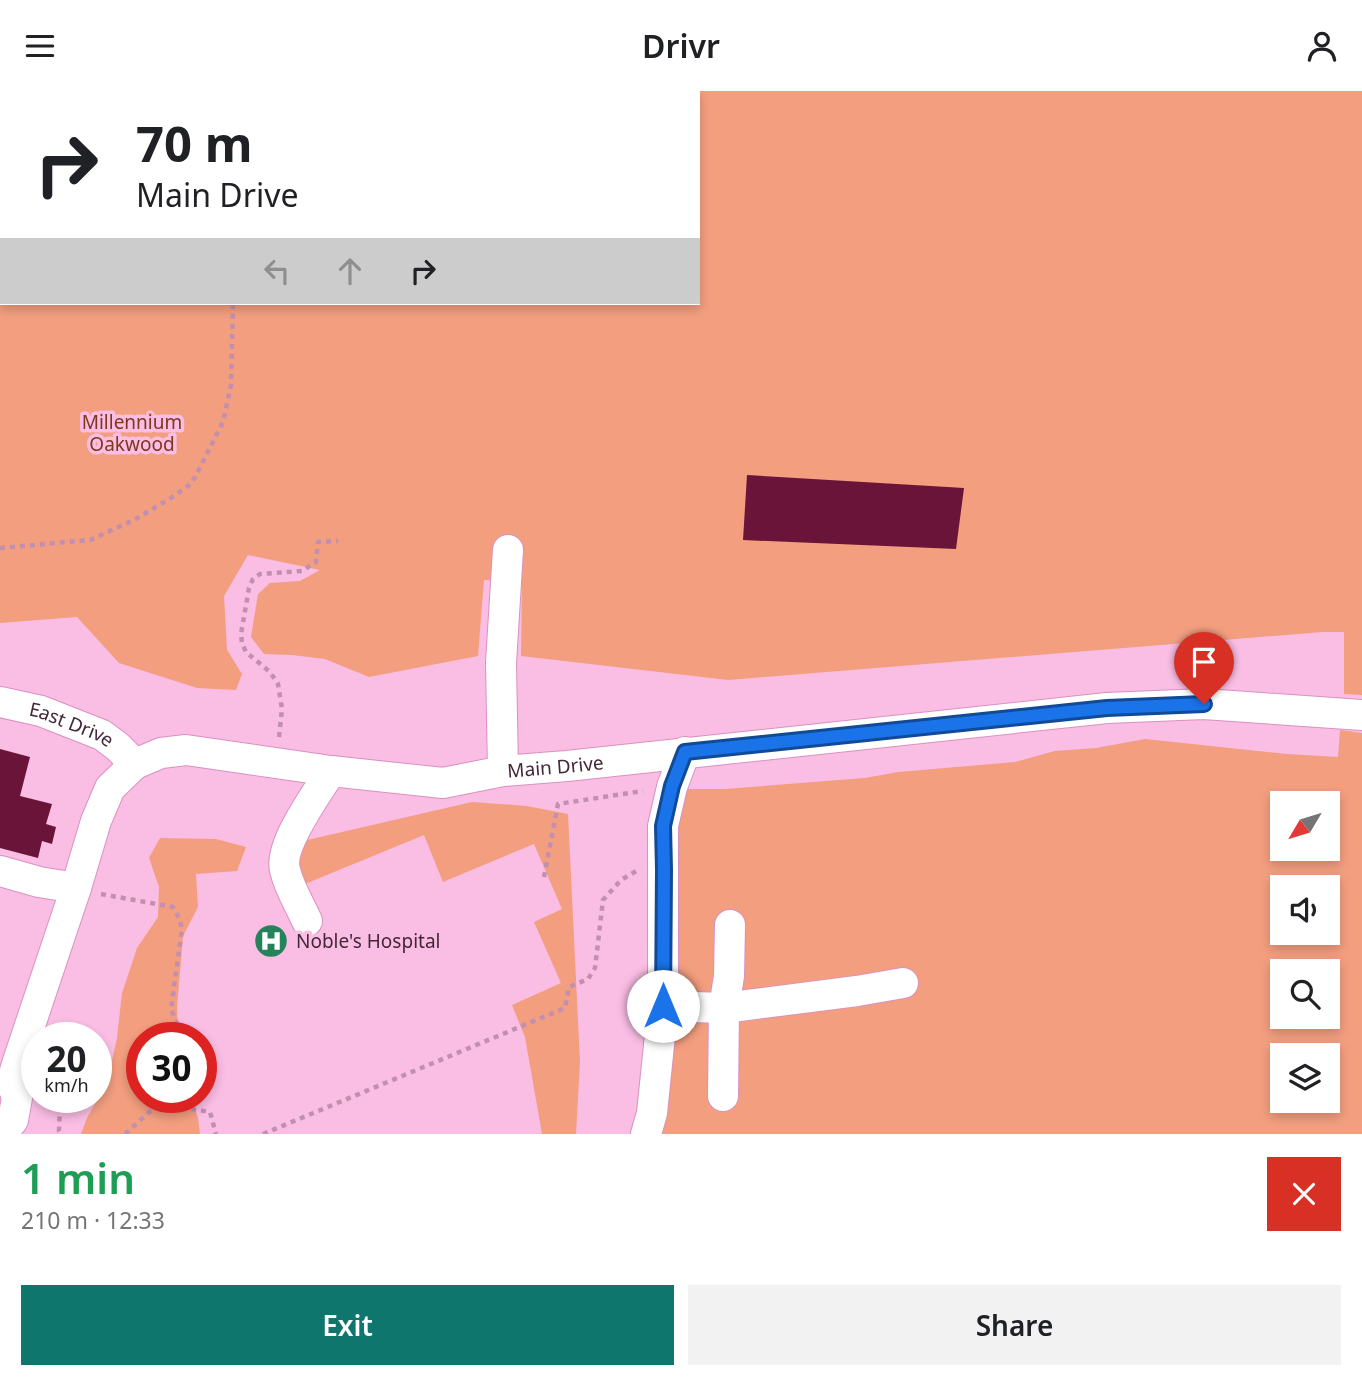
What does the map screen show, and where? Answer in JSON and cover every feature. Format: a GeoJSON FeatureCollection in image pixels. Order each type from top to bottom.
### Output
{"type":"FeatureCollection","features":[{"type":"Feature","properties":{"kind":"street"},"geometry":{"type":"LineString","coordinates":[[503,771],[501,663],[508,550]]}},
{"type":"Feature","properties":{"kind":"street","name":"East Drive"},"geometry":{"type":"LineString","coordinates":[[0,702],[41,711],[102,735],[135,764]]}},
{"type":"Feature","properties":{"kind":"street","name":"Main Drive"},"geometry":{"type":"LineString","coordinates":[[14,1129],[17,1098],[8,1064],[84,890],[96,821],[110,788],[135,764],[161,753],[186,750],[331,771],[443,783],[503,771],[1107,708],[1204,704],[1362,715]]}},
{"type":"Feature","properties":{"kind":"street"},"geometry":{"type":"LineString","coordinates":[[646,1134],[652,1113],[663,1006],[663,826],[672,786],[685,752]]}},
{"type":"Feature","properties":{"kind":"street"},"geometry":{"type":"LineString","coordinates":[[307,921],[284,869],[284,859],[297,825],[331,771]]}},
{"type":"Feature","properties":{"kind":"street"},"geometry":{"type":"LineString","coordinates":[[0,871],[39,882],[84,890]]}},
{"type":"Feature","properties":{"kind":"street"},"geometry":{"type":"LineString","coordinates":[[723,1096],[724,1009],[729,976],[730,925]]}},
{"type":"Feature","properties":{"kind":"street"},"geometry":{"type":"LineString","coordinates":[[663,1006],[724,1009],[903,983]]}},
{"type":"Feature","properties":{"kind":"path"},"geometry":{"type":"LineString","coordinates":[[0,548],[90,540],[134,520],[192,483],[223,422],[226,409],[231,385],[233,305]]}},
{"type":"Feature","properties":{"kind":"path"},"geometry":{"type":"LineString","coordinates":[[278,750],[282,709],[278,684],[270,672],[246,652],[242,643],[241,634],[249,588],[253,579],[260,574],[302,571],[316,562],[318,542],[338,541]]}},
{"type":"Feature","properties":{"kind":"path"},"geometry":{"type":"LineString","coordinates":[[544,877],[558,804],[672,786]]}},
{"type":"Feature","properties":{"kind":"path"},"geometry":{"type":"LineString","coordinates":[[84,890],[173,907],[183,929],[171,1009],[176,1022]]}},
{"type":"Feature","properties":{"kind":"path"},"geometry":{"type":"LineString","coordinates":[[263,1134],[565,1008],[569,987],[576,984]]}},
{"type":"Feature","properties":{"kind":"path"},"geometry":{"type":"LineString","coordinates":[[60,1113],[61,1134]]}},
{"type":"Feature","properties":{"kind":"path"},"geometry":{"type":"LineString","coordinates":[[125,1134],[148,1113]]}},
{"type":"Feature","properties":{"kind":"path"},"geometry":{"type":"LineString","coordinates":[[209,1113],[216,1134]]}},
{"type":"Feature","properties":{"kind":"green space","name":"Millennium Oakwood"},"geometry":{"type":"Polygon","coordinates":[[[700,91],[1362,91],[1362,695],[1344,694],[1344,632],[728,680],[521,656],[522,582],[484,580],[478,656],[369,677],[325,659],[264,654],[251,637],[258,594],[270,583],[300,581],[320,570],[248,555],[224,596],[227,650],[242,674],[236,690],[197,688],[119,663],[77,617],[0,623],[0,305],[700,305],[700,91]]]}},
{"type":"Feature","properties":{"kind":"green space"},"geometry":{"type":"Polygon","coordinates":[[[1340,730],[1362,733],[1362,1134],[660,1134],[670,821],[686,789],[725,789],[865,778],[898,772],[1015,762],[1055,751],[1096,748],[1145,739],[1338,757],[1340,730]]]}},
{"type":"Feature","properties":{"kind":"green space"},"geometry":{"type":"Polygon","coordinates":[[[472,802],[527,806],[568,814],[580,1062],[576,1134],[542,1134],[525,1037],[512,1005],[561,983],[534,922],[562,909],[534,844],[443,882],[424,835],[305,884],[298,861],[303,841],[472,802]]]}},
{"type":"Feature","properties":{"kind":"green space"},"geometry":{"type":"Polygon","coordinates":[[[160,838],[216,839],[246,847],[237,871],[196,874],[198,907],[183,936],[177,1022],[126,1022],[126,1113],[196,1113],[200,1134],[81,1134],[90,1113],[112,1113],[112,1060],[122,993],[137,948],[158,917],[159,887],[149,858],[160,838]]]}},
{"type":"Feature","properties":{"kind":"building"},"geometry":{"type":"Polygon","coordinates":[[[747,475],[964,488],[956,549],[743,540],[747,475]]]}},
{"type":"Feature","properties":{"kind":"building"},"geometry":{"type":"Polygon","coordinates":[[[0,749],[30,757],[20,796],[52,804],[46,824],[56,827],[52,844],[42,841],[38,858],[0,848],[0,749]]]}},
{"type":"Feature","properties":{"kind":"place","name":"Noble's Hospital"},"geometry":{"type":"Point","coordinates":[271,941]}},
{"type":"Feature","properties":{"kind":"route"},"geometry":{"type":"LineString","coordinates":[[663,1006],[663,826],[672,786],[685,752],[1107,708],[1204,704]]}}]}
